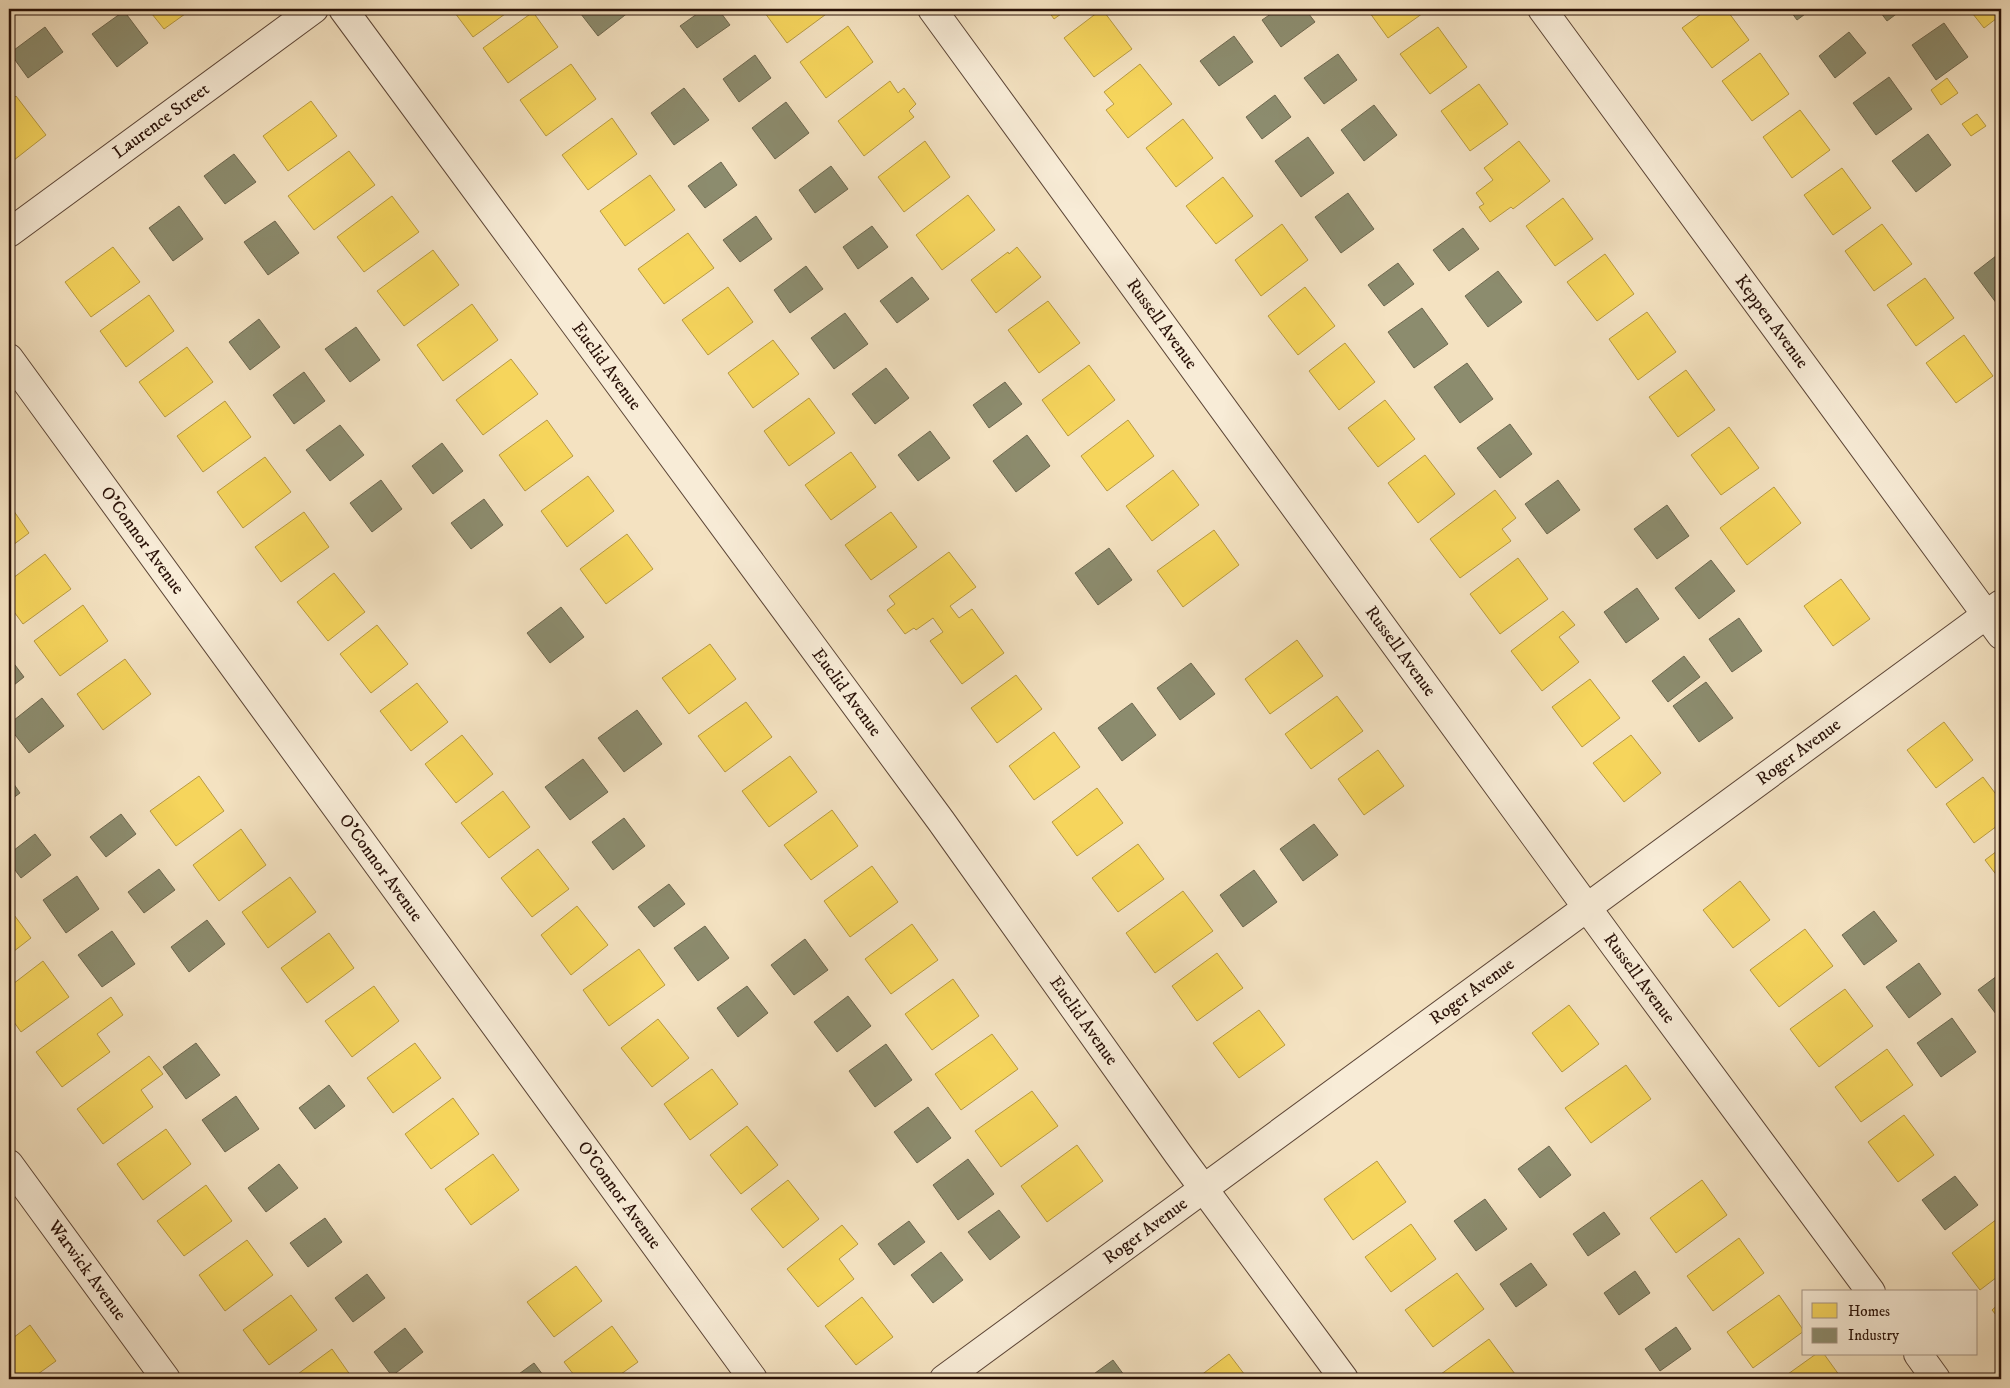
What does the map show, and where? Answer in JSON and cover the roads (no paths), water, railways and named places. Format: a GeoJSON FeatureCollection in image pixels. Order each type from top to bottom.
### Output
{"type":"FeatureCollection","features":[{"type":"Feature","properties":{"kind":"street","name":"Laurence Street"},"geometry":{"type":"LineString","coordinates":[[9,233],[314,9]]}},
{"type":"Feature","properties":{"kind":"street","name":"Euclid Avenue"},"geometry":{"type":"LineString","coordinates":[[343,9],[941,821],[1204,1189],[1344,1379]]}},
{"type":"Feature","properties":{"kind":"street","name":"Russell Avenue"},"geometry":{"type":"LineString","coordinates":[[932,9],[1587,908],[1870,1290]]}},
{"type":"Feature","properties":{"kind":"street","name":"Keppen Avenue"},"geometry":{"type":"LineString","coordinates":[[1542,9],[1996,618]]}},
{"type":"Feature","properties":{"kind":"street","name":"O'Connor Avenue"},"geometry":{"type":"LineString","coordinates":[[9,358],[753,1379]]}},
{"type":"Feature","properties":{"kind":"street","name":"Roger Avenue"},"geometry":{"type":"LineString","coordinates":[[944,1379],[1587,908],[1996,618]]}},
{"type":"Feature","properties":{"kind":"street","name":"Warwick Avenue"},"geometry":{"type":"LineString","coordinates":[[9,1164],[166,1379]]}},
{"type":"Feature","properties":{"kind":"street"},"geometry":{"type":"LineString","coordinates":[[1919,1356],[1936,1379]]}}]}
